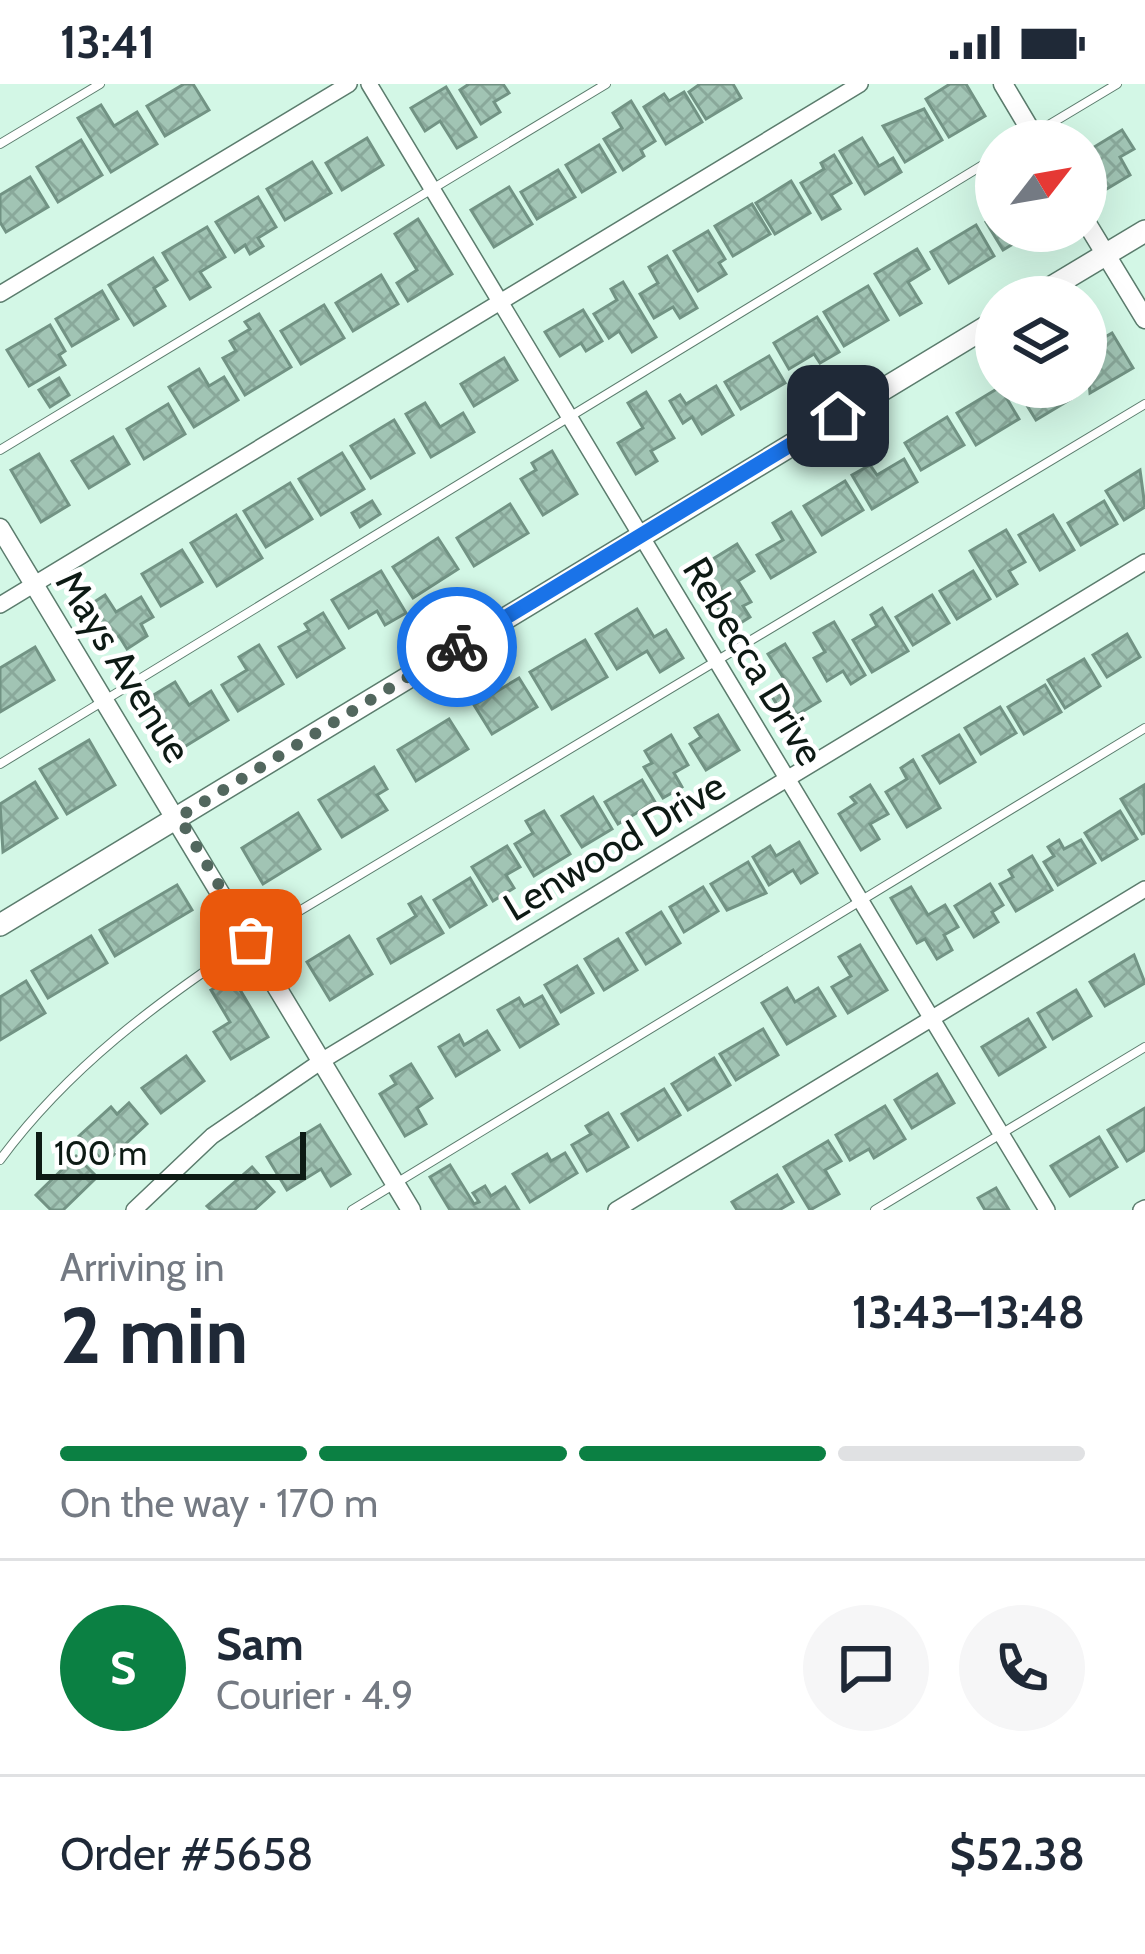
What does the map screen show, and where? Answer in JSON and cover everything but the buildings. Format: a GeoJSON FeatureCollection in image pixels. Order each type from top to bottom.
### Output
{"type":"FeatureCollection","features":[{"type":"Feature","properties":{"kind":"main road"},"geometry":{"type":"LineString","coordinates":[[1070,276],[1145,231]]}},
{"type":"Feature","properties":{"kind":"main road"},"geometry":{"type":"LineString","coordinates":[[0,925],[975,334]]}},
{"type":"Feature","properties":{"kind":"street"},"geometry":{"type":"LineString","coordinates":[[0,294],[349,84]]}},
{"type":"Feature","properties":{"kind":"street","name":"Rebecca Drive"},"geometry":{"type":"LineString","coordinates":[[369,84],[1047,1210]]}},
{"type":"Feature","properties":{"kind":"street"},"geometry":{"type":"LineString","coordinates":[[0,605],[860,84]]}},
{"type":"Feature","properties":{"kind":"street"},"geometry":{"type":"LineString","coordinates":[[1003,84],[1021,120]]}},
{"type":"Feature","properties":{"kind":"street"},"geometry":{"type":"LineString","coordinates":[[1106,254],[1145,320]]}},
{"type":"Feature","properties":{"kind":"street","name":"Mays Avenue"},"geometry":{"type":"LineString","coordinates":[[0,528],[179,817],[411,1210]]}},
{"type":"Feature","properties":{"kind":"street","name":"Lenwood Drive"},"geometry":{"type":"LineString","coordinates":[[134,1210],[212,1136],[323,1060],[1145,562]]}},
{"type":"Feature","properties":{"kind":"street"},"geometry":{"type":"LineString","coordinates":[[616,1210],[1145,889]]}},
{"type":"Feature","properties":{"kind":"lane"},"geometry":{"type":"LineString","coordinates":[[0,144],[100,84]]}},
{"type":"Feature","properties":{"kind":"lane"},"geometry":{"type":"LineString","coordinates":[[0,451],[606,84]]}},
{"type":"Feature","properties":{"kind":"lane"},"geometry":{"type":"LineString","coordinates":[[1061,120],[1117,84]]}},
{"type":"Feature","properties":{"kind":"lane"},"geometry":{"type":"LineString","coordinates":[[0,764],[975,170]]}},
{"type":"Feature","properties":{"kind":"lane"},"geometry":{"type":"LineString","coordinates":[[0,1160],[70,1080],[151,1006],[251,940],[1145,404]]}},
{"type":"Feature","properties":{"kind":"lane"},"geometry":{"type":"LineString","coordinates":[[352,1210],[394,1180],[1145,728]]}},
{"type":"Feature","properties":{"kind":"lane"},"geometry":{"type":"LineString","coordinates":[[875,1210],[1145,1047]]}},
{"type":"Feature","properties":{"kind":"way so far"},"geometry":{"type":"LineString","coordinates":[[251,940],[179,817],[457,647]]}},
{"type":"Feature","properties":{"kind":"route"},"geometry":{"type":"LineString","coordinates":[[457,647],[838,416]]}}]}
